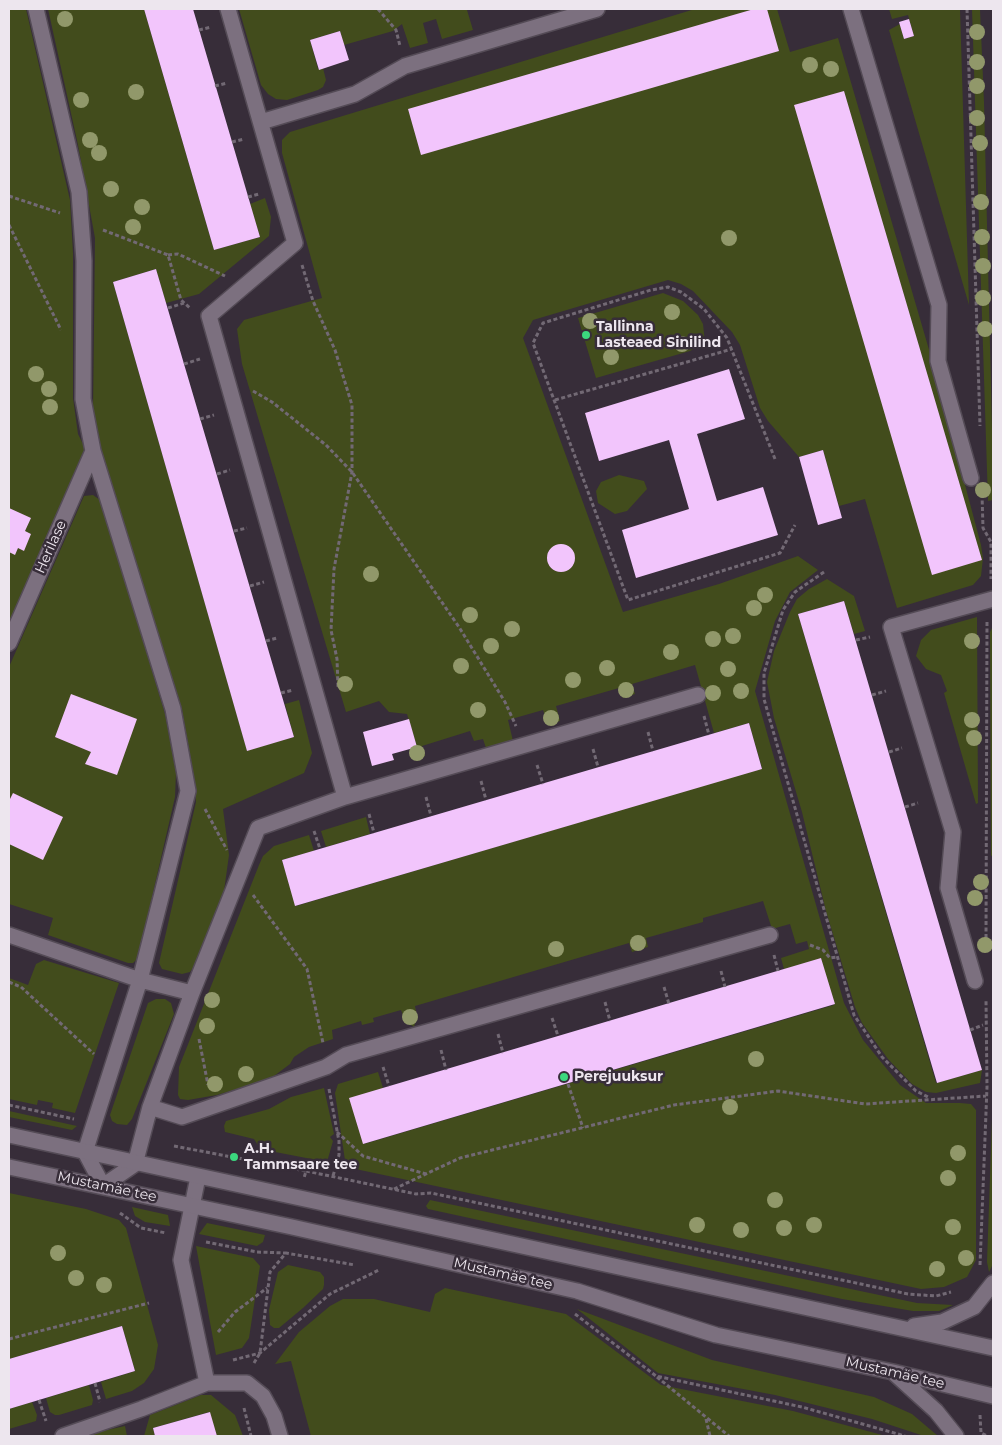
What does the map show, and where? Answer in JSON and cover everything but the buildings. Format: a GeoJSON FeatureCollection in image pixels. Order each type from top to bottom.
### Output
{"type":"FeatureCollection","features":[{"type":"Feature","properties":{"kind":"street"},"geometry":{"type":"LineString","coordinates":[[36,9],[79,192],[82,221],[83,399],[93,451],[173,709],[188,791],[140,980],[86,1152],[103,1186],[135,1164],[150,1107],[192,993],[258,828],[345,797],[698,695]]}},
{"type":"Feature","properties":{"kind":"street"},"geometry":{"type":"LineString","coordinates":[[228,9],[295,243],[209,316],[345,797]]}},
{"type":"Feature","properties":{"kind":"street"},"geometry":{"type":"LineString","coordinates":[[261,122],[355,94],[405,66],[597,9]]}},
{"type":"Feature","properties":{"kind":"street"},"geometry":{"type":"LineString","coordinates":[[851,9],[939,305],[938,361],[977,481]]}},
{"type":"Feature","properties":{"kind":"street","name":"Herilase"},"geometry":{"type":"LineString","coordinates":[[9,643],[93,451]]}},
{"type":"Feature","properties":{"kind":"street"},"geometry":{"type":"LineString","coordinates":[[975,981],[948,888],[953,832],[891,627],[992,600]]}},
{"type":"Feature","properties":{"kind":"street"},"geometry":{"type":"LineString","coordinates":[[9,935],[140,980],[192,993]]}},
{"type":"Feature","properties":{"kind":"street"},"geometry":{"type":"LineString","coordinates":[[150,1107],[182,1117],[326,1067],[346,1055],[770,935]]}},
{"type":"Feature","properties":{"kind":"street","name":"Mustamäe tee"},"geometry":{"type":"LineString","coordinates":[[9,1135],[135,1164],[355,1209],[993,1348]]}},
{"type":"Feature","properties":{"kind":"street","name":"Mustamäe tee"},"geometry":{"type":"LineString","coordinates":[[9,1167],[191,1205],[577,1291],[716,1335],[893,1372],[993,1396]]}},
{"type":"Feature","properties":{"kind":"street"},"geometry":{"type":"LineString","coordinates":[[198,1177],[181,1260],[207,1383]]}},
{"type":"Feature","properties":{"kind":"street"},"geometry":{"type":"LineString","coordinates":[[902,1327],[942,1322],[974,1307],[993,1283]]}},
{"type":"Feature","properties":{"kind":"street"},"geometry":{"type":"LineString","coordinates":[[893,1372],[936,1411],[956,1436]]}},
{"type":"Feature","properties":{"kind":"street"},"geometry":{"type":"LineString","coordinates":[[62,1436],[141,1409],[207,1383],[247,1383],[263,1396],[274,1416],[280,1436]]}},
{"type":"Feature","properties":{"kind":"path"},"geometry":{"type":"LineString","coordinates":[[378,9],[396,30],[405,66]]}},
{"type":"Feature","properties":{"kind":"path"},"geometry":{"type":"LineString","coordinates":[[966,9],[980,434]]}},
{"type":"Feature","properties":{"kind":"path"},"geometry":{"type":"LineString","coordinates":[[200,30],[217,25]]}},
{"type":"Feature","properties":{"kind":"path"},"geometry":{"type":"LineString","coordinates":[[9,196],[82,221],[168,255],[178,254],[226,276]]}},
{"type":"Feature","properties":{"kind":"path"},"geometry":{"type":"LineString","coordinates":[[9,226],[24,252],[64,334]]}},
{"type":"Feature","properties":{"kind":"path"},"geometry":{"type":"LineString","coordinates":[[295,243],[313,301],[335,350],[352,405],[352,472],[334,569],[332,630],[337,659],[338,693]]}},
{"type":"Feature","properties":{"kind":"path"},"geometry":{"type":"LineString","coordinates":[[168,255],[184,303],[187,307],[209,316]]}},
{"type":"Feature","properties":{"kind":"path"},"geometry":{"type":"LineString","coordinates":[[775,459],[727,338],[704,309],[681,292],[668,287],[651,290],[543,322],[533,343],[628,600],[780,553],[795,526]]}},
{"type":"Feature","properties":{"kind":"path"},"geometry":{"type":"LineString","coordinates":[[168,308],[184,303]]}},
{"type":"Feature","properties":{"kind":"path"},"geometry":{"type":"LineString","coordinates":[[555,400],[732,350]]}},
{"type":"Feature","properties":{"kind":"path"},"geometry":{"type":"LineString","coordinates":[[184,364],[202,359]]}},
{"type":"Feature","properties":{"kind":"path"},"geometry":{"type":"LineString","coordinates":[[231,395],[250,390],[258,393],[326,445],[352,472],[380,510],[477,656],[514,718],[522,746]]}},
{"type":"Feature","properties":{"kind":"path"},"geometry":{"type":"LineString","coordinates":[[200,419],[218,414]]}},
{"type":"Feature","properties":{"kind":"path"},"geometry":{"type":"LineString","coordinates":[[217,474],[234,469]]}},
{"type":"Feature","properties":{"kind":"path"},"geometry":{"type":"LineString","coordinates":[[977,481],[983,528],[992,542],[992,600],[986,630],[986,947]]}},
{"type":"Feature","properties":{"kind":"path"},"geometry":{"type":"LineString","coordinates":[[234,531],[251,527]]}},
{"type":"Feature","properties":{"kind":"path"},"geometry":{"type":"LineString","coordinates":[[824,572],[795,592],[783,610],[764,673],[764,699],[854,1015],[870,1041],[897,1074],[916,1091],[931,1098]]}},
{"type":"Feature","properties":{"kind":"path"},"geometry":{"type":"LineString","coordinates":[[250,586],[267,581]]}},
{"type":"Feature","properties":{"kind":"path"},"geometry":{"type":"LineString","coordinates":[[266,641],[283,636]]}},
{"type":"Feature","properties":{"kind":"path"},"geometry":{"type":"LineString","coordinates":[[856,640],[870,637]]}},
{"type":"Feature","properties":{"kind":"path"},"geometry":{"type":"LineString","coordinates":[[282,693],[298,689]]}},
{"type":"Feature","properties":{"kind":"path"},"geometry":{"type":"LineString","coordinates":[[872,695],[886,691]]}},
{"type":"Feature","properties":{"kind":"path"},"geometry":{"type":"LineString","coordinates":[[704,716],[709,735]]}},
{"type":"Feature","properties":{"kind":"path"},"geometry":{"type":"LineString","coordinates":[[648,732],[653,751]]}},
{"type":"Feature","properties":{"kind":"path"},"geometry":{"type":"LineString","coordinates":[[889,752],[902,748]]}},
{"type":"Feature","properties":{"kind":"path"},"geometry":{"type":"LineString","coordinates":[[593,749],[598,767]]}},
{"type":"Feature","properties":{"kind":"path"},"geometry":{"type":"LineString","coordinates":[[537,765],[543,784]]}},
{"type":"Feature","properties":{"kind":"path"},"geometry":{"type":"LineString","coordinates":[[481,781],[486,800]]}},
{"type":"Feature","properties":{"kind":"path"},"geometry":{"type":"LineString","coordinates":[[188,791],[197,793],[230,855]]}},
{"type":"Feature","properties":{"kind":"path"},"geometry":{"type":"LineString","coordinates":[[426,797],[432,816]]}},
{"type":"Feature","properties":{"kind":"path"},"geometry":{"type":"LineString","coordinates":[[905,807],[918,803]]}},
{"type":"Feature","properties":{"kind":"path"},"geometry":{"type":"LineString","coordinates":[[369,814],[374,833]]}},
{"type":"Feature","properties":{"kind":"path"},"geometry":{"type":"LineString","coordinates":[[314,830],[320,849]]}},
{"type":"Feature","properties":{"kind":"path"},"geometry":{"type":"LineString","coordinates":[[252,894],[307,969],[323,1043]]}},
{"type":"Feature","properties":{"kind":"path"},"geometry":{"type":"LineString","coordinates":[[810,945],[823,950],[830,958],[836,957]]}},
{"type":"Feature","properties":{"kind":"path"},"geometry":{"type":"LineString","coordinates":[[774,955],[778,971]]}},
{"type":"Feature","properties":{"kind":"path"},"geometry":{"type":"LineString","coordinates":[[720,968],[725,987]]}},
{"type":"Feature","properties":{"kind":"path"},"geometry":{"type":"LineString","coordinates":[[9,982],[21,987],[100,1059]]}},
{"type":"Feature","properties":{"kind":"path"},"geometry":{"type":"LineString","coordinates":[[664,985],[668,1004]]}},
{"type":"Feature","properties":{"kind":"path"},"geometry":{"type":"LineString","coordinates":[[980,1270],[986,1096],[986,996]]}},
{"type":"Feature","properties":{"kind":"path"},"geometry":{"type":"LineString","coordinates":[[605,1002],[610,1021]]}},
{"type":"Feature","properties":{"kind":"path"},"geometry":{"type":"LineString","coordinates":[[552,1017],[558,1036]]}},
{"type":"Feature","properties":{"kind":"path"},"geometry":{"type":"LineString","coordinates":[[970,1030],[983,1025]]}},
{"type":"Feature","properties":{"kind":"path"},"geometry":{"type":"LineString","coordinates":[[197,1030],[208,1086]]}},
{"type":"Feature","properties":{"kind":"path"},"geometry":{"type":"LineString","coordinates":[[498,1034],[503,1053]]}},
{"type":"Feature","properties":{"kind":"path"},"geometry":{"type":"LineString","coordinates":[[441,1050],[446,1070]]}},
{"type":"Feature","properties":{"kind":"path"},"geometry":{"type":"LineString","coordinates":[[383,1067],[389,1086]]}},
{"type":"Feature","properties":{"kind":"path"},"geometry":{"type":"LineString","coordinates":[[568,1084],[583,1128]]}},
{"type":"Feature","properties":{"kind":"path"},"geometry":{"type":"LineString","coordinates":[[329,1086],[339,1155],[333,1176]]}},
{"type":"Feature","properties":{"kind":"path"},"geometry":{"type":"LineString","coordinates":[[393,1189],[460,1158],[674,1105],[778,1091],[865,1104],[931,1098],[986,1096]]}},
{"type":"Feature","properties":{"kind":"path"},"geometry":{"type":"LineString","coordinates":[[9,1105],[80,1120]]}},
{"type":"Feature","properties":{"kind":"path"},"geometry":{"type":"LineString","coordinates":[[337,1132],[363,1156],[426,1174]]}},
{"type":"Feature","properties":{"kind":"path"},"geometry":{"type":"LineString","coordinates":[[174,1146],[333,1176],[416,1194],[431,1192],[908,1294],[936,1296],[960,1290]]}},
{"type":"Feature","properties":{"kind":"path"},"geometry":{"type":"LineString","coordinates":[[303,1182],[306,1171]]}},
{"type":"Feature","properties":{"kind":"path"},"geometry":{"type":"LineString","coordinates":[[197,1240],[257,1252],[286,1253],[360,1266]]}},
{"type":"Feature","properties":{"kind":"path"},"geometry":{"type":"LineString","coordinates":[[260,1353],[270,1272],[286,1253],[288,1246]]}},
{"type":"Feature","properties":{"kind":"path"},"geometry":{"type":"LineString","coordinates":[[369,1268],[388,1271]]}},
{"type":"Feature","properties":{"kind":"path"},"geometry":{"type":"LineString","coordinates":[[250,1370],[260,1353],[330,1294],[379,1270]]}},
{"type":"Feature","properties":{"kind":"path"},"geometry":{"type":"LineString","coordinates":[[200,1352],[235,1312],[268,1288]]}},
{"type":"Feature","properties":{"kind":"path"},"geometry":{"type":"LineString","coordinates":[[9,1339],[149,1303]]}},
{"type":"Feature","properties":{"kind":"path"},"geometry":{"type":"LineString","coordinates":[[567,1308],[656,1376],[728,1436]]}},
{"type":"Feature","properties":{"kind":"path"},"geometry":{"type":"LineString","coordinates":[[228,1361],[260,1353]]}},
{"type":"Feature","properties":{"kind":"path"},"geometry":{"type":"LineString","coordinates":[[656,1376],[802,1407],[905,1436]]}},
{"type":"Feature","properties":{"kind":"path"},"geometry":{"type":"LineString","coordinates":[[95,1383],[101,1405]]}},
{"type":"Feature","properties":{"kind":"path"},"geometry":{"type":"LineString","coordinates":[[39,1400],[46,1422]]}},
{"type":"Feature","properties":{"kind":"path"},"geometry":{"type":"LineString","coordinates":[[244,1400],[244,1411],[251,1436]]}},
{"type":"Feature","properties":{"kind":"path"},"geometry":{"type":"LineString","coordinates":[[980,1414],[981,1433],[988,1436]]}},
{"type":"Feature","properties":{"kind":"path"},"geometry":{"type":"LineString","coordinates":[[706,1419],[710,1436]]}},
{"type":"Feature","properties":{"kind":"green space"},"geometry":{"type":"Polygon","coordinates":[[[9,9],[26,9],[70,200],[73,253],[73,398],[78,434],[85,448],[9,626],[9,9]]]}},
{"type":"Feature","properties":{"kind":"green space"},"geometry":{"type":"Polygon","coordinates":[[[48,9],[144,9],[214,250],[260,237],[250,204],[265,198],[271,217],[269,236],[199,294],[166,303],[156,269],[113,282],[247,750],[294,737],[285,704],[299,700],[312,753],[304,773],[223,809],[229,855],[224,891],[195,965],[190,972],[182,974],[162,969],[159,963],[196,802],[194,777],[182,709],[103,459],[93,411],[95,238],[78,145],[48,9]]]}},
{"type":"Feature","properties":{"kind":"green space"},"geometry":{"type":"Polygon","coordinates":[[[239,9],[470,9],[467,10],[473,30],[442,39],[436,19],[423,23],[428,43],[410,48],[402,24],[393,31],[344,45],[340,31],[310,40],[318,69],[323,68],[326,80],[323,87],[318,90],[287,100],[276,99],[268,94],[261,85],[239,9]]]}},
{"type":"Feature","properties":{"kind":"green space"},"geometry":{"type":"Polygon","coordinates":[[[695,9],[777,9],[790,52],[838,38],[930,353],[981,545],[983,558],[981,576],[973,585],[897,608],[865,499],[839,506],[823,450],[799,457],[768,421],[760,408],[740,345],[732,332],[693,291],[681,284],[668,280],[533,320],[523,338],[623,612],[719,584],[798,556],[818,570],[790,592],[775,621],[755,691],[844,1003],[863,1040],[900,1085],[926,1103],[971,1104],[976,1110],[976,1260],[967,1277],[944,1287],[921,1289],[346,1167],[335,1093],[338,1084],[378,1072],[383,1088],[364,1144],[834,1005],[821,959],[784,969],[781,958],[809,949],[807,941],[796,944],[790,924],[772,929],[763,901],[703,918],[703,922],[646,938],[648,947],[632,952],[629,943],[415,1006],[417,1016],[414,1027],[405,1021],[401,1010],[373,1018],[374,1022],[362,1025],[361,1021],[332,1030],[333,1039],[309,1047],[294,1057],[290,1064],[274,1076],[254,1084],[217,1095],[188,1100],[180,1099],[178,1095],[179,1067],[259,865],[263,856],[274,846],[309,835],[314,851],[282,860],[296,906],[762,768],[749,723],[714,733],[695,665],[632,684],[635,694],[623,698],[619,688],[556,706],[560,721],[548,725],[543,710],[508,720],[513,741],[486,748],[483,739],[474,741],[470,731],[422,746],[425,756],[413,760],[410,749],[417,747],[407,714],[389,712],[379,701],[346,712],[242,364],[237,329],[244,320],[322,298],[282,153],[282,140],[290,132],[695,9]]]}},
{"type":"Feature","properties":{"kind":"green space"},"geometry":{"type":"Polygon","coordinates":[[[889,9],[960,9],[969,305],[889,30],[900,24],[904,39],[914,36],[908,15],[892,19],[889,9]]]}},
{"type":"Feature","properties":{"kind":"green space"},"geometry":{"type":"Polygon","coordinates":[[[972,9],[980,9],[984,102],[993,469],[993,500],[988,501],[972,9]]]}},
{"type":"Feature","properties":{"kind":"green space"},"geometry":{"type":"Polygon","coordinates":[[[663,293],[683,301],[698,315],[703,324],[705,343],[690,351],[596,378],[578,318],[663,293]]]}},
{"type":"Feature","properties":{"kind":"green space"},"geometry":{"type":"Polygon","coordinates":[[[619,475],[644,481],[647,489],[627,511],[615,514],[598,503],[596,491],[601,482],[619,475]]]}},
{"type":"Feature","properties":{"kind":"green space"},"geometry":{"type":"Polygon","coordinates":[[[93,495],[100,500],[165,714],[176,773],[175,797],[138,958],[133,963],[128,963],[48,935],[53,918],[9,904],[9,667],[84,496],[93,495]]]}},
{"type":"Feature","properties":{"kind":"green space"},"geometry":{"type":"Polygon","coordinates":[[[827,579],[854,596],[865,631],[854,634],[844,601],[798,614],[936,1083],[982,1070],[980,1083],[936,1093],[926,1092],[912,1084],[888,1059],[862,1023],[855,1007],[826,911],[802,812],[774,718],[767,682],[774,651],[797,599],[809,589],[827,579]]]}},
{"type":"Feature","properties":{"kind":"green space"},"geometry":{"type":"Polygon","coordinates":[[[977,617],[978,803],[976,804],[944,693],[947,691],[941,675],[926,669],[916,656],[921,640],[931,630],[977,617]]]}},
{"type":"Feature","properties":{"kind":"green space"},"geometry":{"type":"Polygon","coordinates":[[[992,628],[993,855],[991,856],[990,632],[992,628]]]}},
{"type":"Feature","properties":{"kind":"green space"},"geometry":{"type":"Polygon","coordinates":[[[366,817],[370,834],[326,847],[321,831],[366,817]]]}},
{"type":"Feature","properties":{"kind":"green space"},"geometry":{"type":"Polygon","coordinates":[[[44,960],[119,983],[75,1113],[52,1108],[53,1103],[38,1100],[37,1105],[9,1099],[9,978],[28,985],[36,964],[44,960]]]}},
{"type":"Feature","properties":{"kind":"green space"},"geometry":{"type":"Polygon","coordinates":[[[156,999],[165,999],[171,1003],[174,1014],[132,1119],[127,1125],[117,1124],[112,1121],[110,1115],[148,1003],[156,999]]]}},
{"type":"Feature","properties":{"kind":"green space"},"geometry":{"type":"Polygon","coordinates":[[[324,1088],[334,1134],[330,1137],[333,1141],[327,1162],[270,1151],[259,1147],[254,1139],[225,1132],[224,1126],[226,1121],[269,1109],[291,1097],[324,1088]]]}},
{"type":"Feature","properties":{"kind":"green space"},"geometry":{"type":"Polygon","coordinates":[[[993,1091],[993,1264],[989,1272],[987,1262],[993,1091]]]}},
{"type":"Feature","properties":{"kind":"green space"},"geometry":{"type":"Polygon","coordinates":[[[9,1111],[77,1126],[72,1130],[9,1117],[9,1111]]]}},
{"type":"Feature","properties":{"kind":"green space"},"geometry":{"type":"Polygon","coordinates":[[[9,1193],[86,1209],[119,1220],[126,1228],[158,1345],[154,1369],[144,1383],[132,1391],[106,1399],[101,1382],[135,1371],[122,1326],[9,1359],[9,1193]]]}},
{"type":"Feature","properties":{"kind":"green space"},"geometry":{"type":"Polygon","coordinates":[[[430,1200],[917,1303],[953,1305],[939,1311],[913,1311],[842,1299],[428,1209],[426,1206],[430,1200]]]}},
{"type":"Feature","properties":{"kind":"green space"},"geometry":{"type":"Polygon","coordinates":[[[132,1207],[168,1215],[170,1226],[145,1222],[135,1216],[132,1207]]]}},
{"type":"Feature","properties":{"kind":"green space"},"geometry":{"type":"Polygon","coordinates":[[[207,1223],[265,1235],[263,1242],[257,1246],[199,1234],[207,1223]]]}},
{"type":"Feature","properties":{"kind":"green space"},"geometry":{"type":"Polygon","coordinates":[[[196,1246],[253,1258],[260,1266],[249,1338],[242,1348],[216,1355],[196,1246]]]}},
{"type":"Feature","properties":{"kind":"green space"},"geometry":{"type":"Polygon","coordinates":[[[288,1265],[320,1272],[324,1277],[324,1285],[323,1289],[303,1308],[279,1328],[274,1328],[270,1325],[269,1310],[278,1272],[288,1265]]]}},
{"type":"Feature","properties":{"kind":"green space"},"geometry":{"type":"Polygon","coordinates":[[[445,1288],[566,1314],[661,1385],[793,1411],[886,1436],[311,1436],[291,1361],[275,1364],[299,1332],[330,1306],[343,1299],[374,1299],[430,1312],[435,1294],[445,1288]]]}},
{"type":"Feature","properties":{"kind":"green space"},"geometry":{"type":"Polygon","coordinates":[[[577,1309],[712,1360],[874,1397],[912,1414],[938,1436],[924,1436],[872,1419],[775,1395],[658,1373],[577,1309]]]}},
{"type":"Feature","properties":{"kind":"green space"},"geometry":{"type":"Polygon","coordinates":[[[89,1385],[93,1400],[92,1405],[59,1415],[50,1412],[46,1398],[89,1385]]]}},
{"type":"Feature","properties":{"kind":"green space"},"geometry":{"type":"Polygon","coordinates":[[[201,1395],[211,1395],[235,1415],[243,1436],[217,1436],[209,1412],[153,1428],[155,1436],[144,1436],[150,1415],[201,1395]]]}},
{"type":"Feature","properties":{"kind":"green space"},"geometry":{"type":"Polygon","coordinates":[[[32,1402],[37,1415],[36,1421],[9,1429],[9,1409],[32,1402]]]}},
{"type":"Feature","properties":{"kind":"green space"},"geometry":{"type":"Polygon","coordinates":[[[125,1426],[127,1436],[88,1436],[107,1430],[125,1426]]]}},
{"type":"Feature","properties":{"kind":"place","name":"Tallinna Lasteaed Sinilind"},"geometry":{"type":"Point","coordinates":[586,335]}},
{"type":"Feature","properties":{"kind":"place","name":"Perejuuksur"},"geometry":{"type":"Point","coordinates":[564,1077]}},
{"type":"Feature","properties":{"kind":"place","name":"A.H. Tammsaare tee"},"geometry":{"type":"Point","coordinates":[234,1157]}}]}
